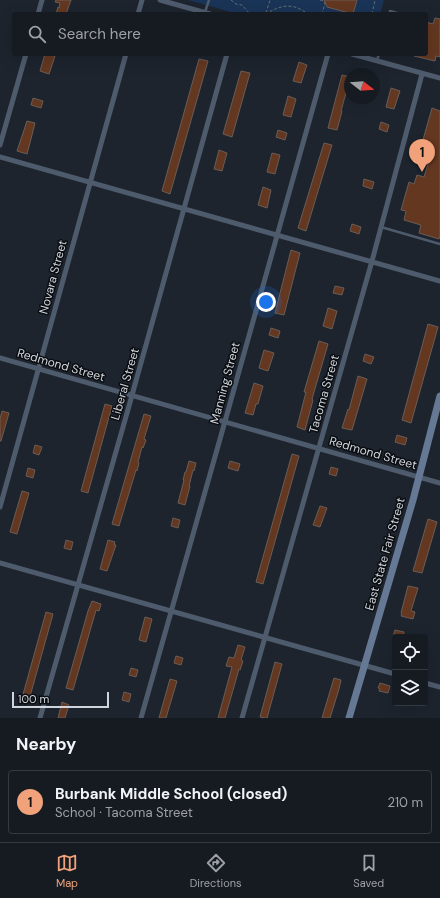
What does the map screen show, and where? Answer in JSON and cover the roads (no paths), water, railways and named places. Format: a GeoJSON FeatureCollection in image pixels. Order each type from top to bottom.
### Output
{"type":"FeatureCollection","features":[{"type":"Feature","properties":{"kind":"street"},"geometry":{"type":"LineString","coordinates":[[39,12],[42,0]]}},
{"type":"Feature","properties":{"kind":"street"},"geometry":{"type":"LineString","coordinates":[[139,12],[142,0]]}},
{"type":"Feature","properties":{"kind":"street"},"geometry":{"type":"LineString","coordinates":[[160,0],[203,12]]}},
{"type":"Feature","properties":{"kind":"street"},"geometry":{"type":"LineString","coordinates":[[0,145],[25,56]]}},
{"type":"Feature","properties":{"kind":"street","name":"Novara Street"},"geometry":{"type":"LineString","coordinates":[[0,506],[125,56]]}},
{"type":"Feature","properties":{"kind":"street","name":"Liberal Street"},"geometry":{"type":"LineString","coordinates":[[40,718],[226,56]]}},
{"type":"Feature","properties":{"kind":"street","name":"Manning Street"},"geometry":{"type":"LineString","coordinates":[[141,718],[327,56]]}},
{"type":"Feature","properties":{"kind":"street"},"geometry":{"type":"LineString","coordinates":[[359,56],[440,78]]}},
{"type":"Feature","properties":{"kind":"street","name":"Tacoma Street"},"geometry":{"type":"LineString","coordinates":[[242,718],[372,261],[422,74]]}},
{"type":"Feature","properties":{"kind":"street"},"geometry":{"type":"LineString","coordinates":[[0,157],[440,280]]}},
{"type":"Feature","properties":{"kind":"street","name":"Redmond Street"},"geometry":{"type":"LineString","coordinates":[[0,358],[440,483]]}},
{"type":"Feature","properties":{"kind":"street","name":"East State Fair Street"},"geometry":{"type":"LineString","coordinates":[[349,718],[413,500],[440,396]]}},
{"type":"Feature","properties":{"kind":"street"},"geometry":{"type":"LineString","coordinates":[[0,563],[392,673]]}},
{"type":"Feature","properties":{"kind":"street"},"geometry":{"type":"LineString","coordinates":[[428,684],[440,687]]}},
{"type":"Feature","properties":{"kind":"lane"},"geometry":{"type":"LineString","coordinates":[[207,12],[209,0]]}},
{"type":"Feature","properties":{"kind":"lane"},"geometry":{"type":"LineString","coordinates":[[377,61],[378,56]]}},
{"type":"Feature","properties":{"kind":"lane"},"geometry":{"type":"LineString","coordinates":[[381,227],[440,244]]}},
{"type":"Feature","properties":{"kind":"place","name":"Burbank Middle School (closed)"},"geometry":{"type":"Point","coordinates":[422,172]}}]}
